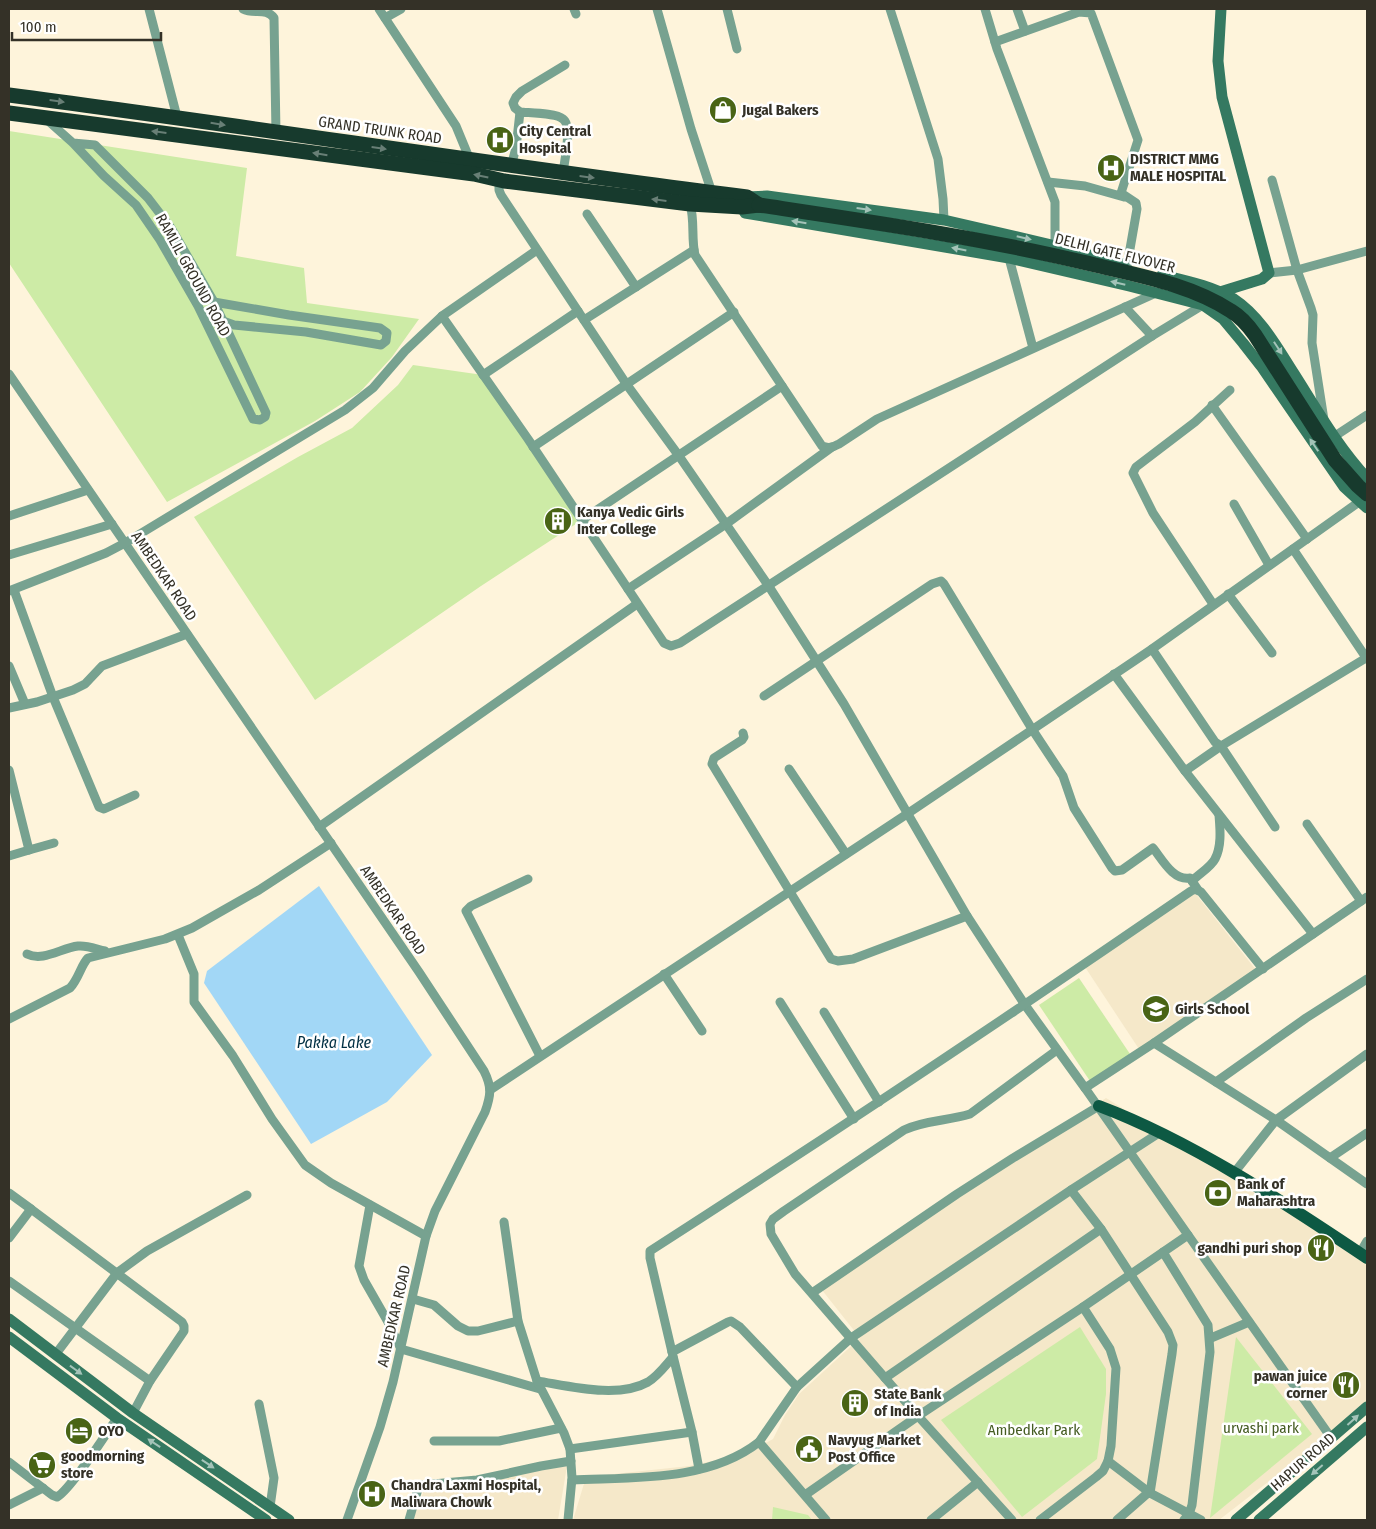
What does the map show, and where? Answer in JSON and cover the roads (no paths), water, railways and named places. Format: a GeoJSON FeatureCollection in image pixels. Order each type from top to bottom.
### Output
{"type":"FeatureCollection","features":[{"type":"Feature","properties":{"kind":"highway","name":"GRAND TRUNK ROAD"},"geometry":{"type":"LineString","coordinates":[[10,95],[177,117],[471,161],[712,193],[749,203]]}},
{"type":"Feature","properties":{"kind":"highway"},"geometry":{"type":"LineString","coordinates":[[9,113],[10,95]]}},
{"type":"Feature","properties":{"kind":"highway","name":"GRAND TRUNK ROAD"},"geometry":{"type":"LineString","coordinates":[[9,113],[474,174],[504,181],[690,204],[749,203]]}},
{"type":"Feature","properties":{"kind":"highway","name":"DELHI GATE FLYOVER"},"geometry":{"type":"LineString","coordinates":[[749,203],[933,231],[1048,253],[1162,280],[1215,302],[1243,319],[1335,460],[1358,486],[1365,501]]}},
{"type":"Feature","properties":{"kind":"main road"},"geometry":{"type":"LineString","coordinates":[[1220,292],[1262,279],[1268,273],[1222,97],[1218,61],[1221,9]]}},
{"type":"Feature","properties":{"kind":"main road"},"geometry":{"type":"LineString","coordinates":[[1365,501],[1344,487],[1262,366],[1222,319],[1203,305],[1009,258],[745,213],[749,203],[767,196],[944,220],[1056,246],[1204,285],[1220,292],[1248,310],[1274,341],[1325,422],[1367,478]]}},
{"type":"Feature","properties":{"kind":"main road"},"geometry":{"type":"LineString","coordinates":[[1235,300],[1255,281]]}},
{"type":"Feature","properties":{"kind":"main road"},"geometry":{"type":"LineString","coordinates":[[1247,348],[1266,332]]}},
{"type":"Feature","properties":{"kind":"main road"},"geometry":{"type":"LineString","coordinates":[[1099,1106],[1132,1119],[1234,1173],[1364,1256]]}},
{"type":"Feature","properties":{"kind":"main road"},"geometry":{"type":"LineString","coordinates":[[9,1320],[133,1413],[289,1520]]}},
{"type":"Feature","properties":{"kind":"main road"},"geometry":{"type":"LineString","coordinates":[[9,1337],[117,1418],[266,1520]]}},
{"type":"Feature","properties":{"kind":"main road","name":"HAPUR ROAD"},"geometry":{"type":"LineString","coordinates":[[1236,1520],[1367,1407]]}},
{"type":"Feature","properties":{"kind":"main road","name":"HAPUR ROAD"},"geometry":{"type":"LineString","coordinates":[[1259,1520],[1271,1516],[1367,1427]]}},
{"type":"Feature","properties":{"kind":"street"},"geometry":{"type":"LineString","coordinates":[[149,9],[177,117]]}},
{"type":"Feature","properties":{"kind":"street"},"geometry":{"type":"LineString","coordinates":[[243,9],[246,11],[266,11],[271,13],[274,18],[276,133]]}},
{"type":"Feature","properties":{"kind":"street"},"geometry":{"type":"LineString","coordinates":[[379,9],[456,126],[471,161]]}},
{"type":"Feature","properties":{"kind":"street"},"geometry":{"type":"LineString","coordinates":[[386,18],[401,9]]}},
{"type":"Feature","properties":{"kind":"street"},"geometry":{"type":"LineString","coordinates":[[657,9],[691,129],[712,193]]}},
{"type":"Feature","properties":{"kind":"street"},"geometry":{"type":"LineString","coordinates":[[727,9],[737,49]]}},
{"type":"Feature","properties":{"kind":"street"},"geometry":{"type":"LineString","coordinates":[[890,9],[938,160],[944,220]]}},
{"type":"Feature","properties":{"kind":"street"},"geometry":{"type":"LineString","coordinates":[[985,9],[995,42],[1048,182],[1056,210],[1056,246],[1052,268]]}},
{"type":"Feature","properties":{"kind":"street"},"geometry":{"type":"LineString","coordinates":[[1017,9],[1026,31]]}},
{"type":"Feature","properties":{"kind":"street"},"geometry":{"type":"LineString","coordinates":[[995,42],[1079,12],[1090,11],[1138,140],[1121,193],[1124,197]]}},
{"type":"Feature","properties":{"kind":"street"},"geometry":{"type":"LineString","coordinates":[[511,166],[516,148],[520,112],[513,103],[516,97],[565,64]]}},
{"type":"Feature","properties":{"kind":"street"},"geometry":{"type":"LineString","coordinates":[[520,112],[558,116],[564,119],[568,133],[563,173]]}},
{"type":"Feature","properties":{"kind":"street","name":"RAMLIL GROUND ROAD"},"geometry":{"type":"LineString","coordinates":[[44,117],[136,205],[160,240],[198,306],[253,419],[260,420],[265,417],[266,413],[224,321]]}},
{"type":"Feature","properties":{"kind":"street"},"geometry":{"type":"LineString","coordinates":[[73,143],[95,145],[148,198],[171,228],[224,321],[234,325],[306,332],[381,345],[386,341],[387,333],[380,328],[214,302]]}},
{"type":"Feature","properties":{"kind":"street"},"geometry":{"type":"LineString","coordinates":[[1272,180],[1296,270],[1313,315],[1312,344],[1325,422]]}},
{"type":"Feature","properties":{"kind":"street"},"geometry":{"type":"LineString","coordinates":[[504,181],[499,184],[501,195],[627,385],[679,456],[768,585],[844,704],[967,916],[1025,1005],[1099,1106],[1332,1439]]}},
{"type":"Feature","properties":{"kind":"street"},"geometry":{"type":"LineString","coordinates":[[1048,182],[1085,186],[1124,197],[1136,203],[1137,209],[1127,266]]}},
{"type":"Feature","properties":{"kind":"street"},"geometry":{"type":"LineString","coordinates":[[690,204],[694,216],[692,243],[695,255],[822,446],[826,448],[832,447]]}},
{"type":"Feature","properties":{"kind":"street"},"geometry":{"type":"LineString","coordinates":[[587,214],[636,287]]}},
{"type":"Feature","properties":{"kind":"street"},"geometry":{"type":"LineString","coordinates":[[135,795],[104,809],[99,807],[11,590],[125,543],[361,399],[442,316],[537,250]]}},
{"type":"Feature","properties":{"kind":"street"},"geometry":{"type":"LineString","coordinates":[[584,320],[694,250]]}},
{"type":"Feature","properties":{"kind":"street"},"geometry":{"type":"LineString","coordinates":[[1268,273],[1296,270],[1367,251]]}},
{"type":"Feature","properties":{"kind":"street"},"geometry":{"type":"LineString","coordinates":[[1009,258],[1033,348]]}},
{"type":"Feature","properties":{"kind":"street"},"geometry":{"type":"LineString","coordinates":[[628,590],[726,524],[832,447],[877,419],[1156,293]]}},
{"type":"Feature","properties":{"kind":"street"},"geometry":{"type":"LineString","coordinates":[[442,316],[533,447],[664,643],[671,646],[1203,305]]}},
{"type":"Feature","properties":{"kind":"street"},"geometry":{"type":"LineString","coordinates":[[1124,307],[1152,336]]}},
{"type":"Feature","properties":{"kind":"street"},"geometry":{"type":"LineString","coordinates":[[483,375],[578,312]]}},
{"type":"Feature","properties":{"kind":"street"},"geometry":{"type":"LineString","coordinates":[[533,447],[734,312]]}},
{"type":"Feature","properties":{"kind":"street","name":"AMBEDKAR ROAD"},"geometry":{"type":"LineString","coordinates":[[10,380],[112,524],[330,843],[484,1071],[490,1083],[490,1097],[485,1112],[426,1236],[401,1349],[380,1427],[347,1520]]}},
{"type":"Feature","properties":{"kind":"street"},"geometry":{"type":"LineString","coordinates":[[582,520],[782,386]]}},
{"type":"Feature","properties":{"kind":"street"},"geometry":{"type":"LineString","coordinates":[[1213,604],[1153,513],[1133,473],[1136,467],[1195,422],[1230,390]]}},
{"type":"Feature","properties":{"kind":"street"},"geometry":{"type":"LineString","coordinates":[[1212,406],[1307,539]]}},
{"type":"Feature","properties":{"kind":"street"},"geometry":{"type":"LineString","coordinates":[[1335,436],[1367,416]]}},
{"type":"Feature","properties":{"kind":"street"},"geometry":{"type":"LineString","coordinates":[[9,516],[88,490]]}},
{"type":"Feature","properties":{"kind":"street"},"geometry":{"type":"LineString","coordinates":[[490,1090],[907,814],[1152,649],[1292,549],[1365,501]]}},
{"type":"Feature","properties":{"kind":"street"},"geometry":{"type":"LineString","coordinates":[[1234,504],[1269,565]]}},
{"type":"Feature","properties":{"kind":"street"},"geometry":{"type":"LineString","coordinates":[[9,554],[112,524]]}},
{"type":"Feature","properties":{"kind":"street"},"geometry":{"type":"LineString","coordinates":[[1185,771],[1222,746],[1367,658],[1292,549]]}},
{"type":"Feature","properties":{"kind":"street"},"geometry":{"type":"LineString","coordinates":[[764,696],[932,584],[941,581],[1063,776],[1078,816],[1115,871],[1122,870],[1153,848],[1177,876],[1184,879],[1190,878],[1263,969]]}},
{"type":"Feature","properties":{"kind":"street"},"geometry":{"type":"LineString","coordinates":[[1228,594],[1272,653]]}},
{"type":"Feature","properties":{"kind":"street"},"geometry":{"type":"LineString","coordinates":[[319,827],[637,604]]}},
{"type":"Feature","properties":{"kind":"street"},"geometry":{"type":"LineString","coordinates":[[9,708],[53,697],[85,684],[102,666],[187,634]]}},
{"type":"Feature","properties":{"kind":"street"},"geometry":{"type":"LineString","coordinates":[[1152,649],[1215,742],[1222,746],[1274,827]]}},
{"type":"Feature","properties":{"kind":"street"},"geometry":{"type":"LineString","coordinates":[[9,666],[25,704]]}},
{"type":"Feature","properties":{"kind":"street"},"geometry":{"type":"LineString","coordinates":[[1114,674],[1185,771],[1313,934]]}},
{"type":"Feature","properties":{"kind":"street"},"geometry":{"type":"LineString","coordinates":[[742,733],[744,737],[742,740],[714,758],[712,764],[830,959],[838,961],[853,958],[967,916]]}},
{"type":"Feature","properties":{"kind":"street"},"geometry":{"type":"LineString","coordinates":[[789,769],[846,854]]}},
{"type":"Feature","properties":{"kind":"street"},"geometry":{"type":"LineString","coordinates":[[9,770],[29,850]]}},
{"type":"Feature","properties":{"kind":"street"},"geometry":{"type":"LineString","coordinates":[[1192,881],[1215,860],[1218,853],[1220,831],[1218,814]]}},
{"type":"Feature","properties":{"kind":"street"},"geometry":{"type":"LineString","coordinates":[[1085,1088],[1364,899],[1307,824]]}},
{"type":"Feature","properties":{"kind":"street"},"geometry":{"type":"LineString","coordinates":[[9,856],[54,843]]}},
{"type":"Feature","properties":{"kind":"street"},"geometry":{"type":"LineString","coordinates":[[9,1019],[64,992],[75,982],[84,962],[88,958],[178,935],[259,890],[330,843]]}},
{"type":"Feature","properties":{"kind":"street"},"geometry":{"type":"LineString","coordinates":[[528,879],[471,906],[466,911],[540,1056]]}},
{"type":"Feature","properties":{"kind":"street"},"geometry":{"type":"LineString","coordinates":[[698,1469],[692,1432],[650,1258],[650,1251],[854,1119],[1191,891],[1198,890]]}},
{"type":"Feature","properties":{"kind":"street"},"geometry":{"type":"LineString","coordinates":[[178,935],[194,974],[194,1002],[232,1056],[288,1143],[305,1164],[315,1173],[426,1236]]}},
{"type":"Feature","properties":{"kind":"street"},"geometry":{"type":"LineString","coordinates":[[27,954],[40,957],[72,947],[82,946],[108,952]]}},
{"type":"Feature","properties":{"kind":"street"},"geometry":{"type":"LineString","coordinates":[[664,974],[702,1031]]}},
{"type":"Feature","properties":{"kind":"street"},"geometry":{"type":"LineString","coordinates":[[1216,1082],[1306,1018],[1367,979]]}},
{"type":"Feature","properties":{"kind":"street"},"geometry":{"type":"LineString","coordinates":[[780,1002],[854,1119]]}},
{"type":"Feature","properties":{"kind":"street"},"geometry":{"type":"LineString","coordinates":[[824,1012],[879,1102]]}},
{"type":"Feature","properties":{"kind":"street"},"geometry":{"type":"LineString","coordinates":[[1154,1043],[1276,1120],[1367,1184]]}},
{"type":"Feature","properties":{"kind":"street"},"geometry":{"type":"LineString","coordinates":[[1012,1520],[918,1416],[795,1274],[771,1234],[770,1224],[773,1219],[904,1130],[923,1123],[970,1114],[1057,1050]]}},
{"type":"Feature","properties":{"kind":"street"},"geometry":{"type":"LineString","coordinates":[[1234,1173],[1276,1120],[1367,1054]]}},
{"type":"Feature","properties":{"kind":"street"},"geometry":{"type":"LineString","coordinates":[[812,1293],[957,1194],[1099,1106]]}},
{"type":"Feature","properties":{"kind":"street"},"geometry":{"type":"LineString","coordinates":[[1330,1158],[1367,1132]]}},
{"type":"Feature","properties":{"kind":"street"},"geometry":{"type":"LineString","coordinates":[[572,1480],[660,1475],[698,1469],[725,1462],[738,1456],[759,1442],[797,1387],[851,1338],[1070,1190],[1159,1133]]}},
{"type":"Feature","properties":{"kind":"street"},"geometry":{"type":"LineString","coordinates":[[1070,1190],[1101,1229],[1168,1332],[1173,1345],[1168,1388],[1149,1492],[1117,1520]]}},
{"type":"Feature","properties":{"kind":"street"},"geometry":{"type":"LineString","coordinates":[[9,1193],[182,1322],[184,1326],[180,1338],[150,1381],[133,1413]]}},
{"type":"Feature","properties":{"kind":"street"},"geometry":{"type":"LineString","coordinates":[[55,1355],[117,1274],[147,1251],[247,1195]]}},
{"type":"Feature","properties":{"kind":"street"},"geometry":{"type":"LineString","coordinates":[[370,1205],[359,1266],[364,1280],[401,1349],[538,1385],[616,1390],[627,1389],[648,1382],[656,1376],[673,1355],[732,1321],[797,1387]]}},
{"type":"Feature","properties":{"kind":"street"},"geometry":{"type":"LineString","coordinates":[[9,1238],[31,1209]]}},
{"type":"Feature","properties":{"kind":"street"},"geometry":{"type":"LineString","coordinates":[[504,1222],[518,1321],[538,1385],[570,1448],[572,1480],[571,1518]]}},
{"type":"Feature","properties":{"kind":"street"},"geometry":{"type":"LineString","coordinates":[[885,1378],[1101,1229]]}},
{"type":"Feature","properties":{"kind":"street"},"geometry":{"type":"LineString","coordinates":[[805,1495],[918,1416],[1188,1235]]}},
{"type":"Feature","properties":{"kind":"street"},"geometry":{"type":"LineString","coordinates":[[1364,1256],[1367,1241]]}},
{"type":"Feature","properties":{"kind":"street"},"geometry":{"type":"LineString","coordinates":[[1163,1252],[1208,1324],[1211,1338],[1193,1495],[1186,1517]]}},
{"type":"Feature","properties":{"kind":"street"},"geometry":{"type":"LineString","coordinates":[[9,1280],[150,1381]]}},
{"type":"Feature","properties":{"kind":"street"},"geometry":{"type":"LineString","coordinates":[[413,1299],[434,1305],[458,1326],[468,1331],[518,1321]]}},
{"type":"Feature","properties":{"kind":"street"},"geometry":{"type":"LineString","coordinates":[[1040,1520],[1103,1471],[1108,1461],[1111,1446],[1116,1368],[1110,1349],[1083,1307]]}},
{"type":"Feature","properties":{"kind":"street"},"geometry":{"type":"LineString","coordinates":[[1211,1338],[1249,1322]]}},
{"type":"Feature","properties":{"kind":"street"},"geometry":{"type":"LineString","coordinates":[[259,1404],[274,1478],[270,1507]]}},
{"type":"Feature","properties":{"kind":"street"},"geometry":{"type":"LineString","coordinates":[[9,1462],[42,1488],[57,1497],[62,1494],[117,1418]]}},
{"type":"Feature","properties":{"kind":"street"},"geometry":{"type":"LineString","coordinates":[[434,1441],[500,1441],[561,1428]]}},
{"type":"Feature","properties":{"kind":"street"},"geometry":{"type":"LineString","coordinates":[[570,1448],[692,1432]]}},
{"type":"Feature","properties":{"kind":"street"},"geometry":{"type":"LineString","coordinates":[[759,1442],[826,1520]]}},
{"type":"Feature","properties":{"kind":"street"},"geometry":{"type":"LineString","coordinates":[[409,1520],[418,1488],[422,1485],[477,1480],[571,1461]]}},
{"type":"Feature","properties":{"kind":"street"},"geometry":{"type":"LineString","coordinates":[[1108,1461],[1186,1517],[1201,1520]]}},
{"type":"Feature","properties":{"kind":"street"},"geometry":{"type":"LineString","coordinates":[[931,1520],[978,1482]]}},
{"type":"Feature","properties":{"kind":"street"},"geometry":{"type":"LineString","coordinates":[[9,1505],[42,1488]]}},
{"type":"Feature","properties":{"kind":"water","name":"Pakka Lake"},"geometry":{"type":"Polygon","coordinates":[[[319,886],[432,1055],[387,1102],[311,1144],[204,983],[207,971],[319,886]]]}},
{"type":"Feature","properties":{"kind":"place","name":"Jugal Bakers"},"geometry":{"type":"Point","coordinates":[723,110]}},
{"type":"Feature","properties":{"kind":"place","name":"City Central Hospital"},"geometry":{"type":"Point","coordinates":[500,140]}},
{"type":"Feature","properties":{"kind":"place","name":"DISTRICT MMG MALE HOSPITAL"},"geometry":{"type":"Point","coordinates":[1111,168]}},
{"type":"Feature","properties":{"kind":"place","name":"Kanya Vedic Girls Inter College"},"geometry":{"type":"Point","coordinates":[558,521]}},
{"type":"Feature","properties":{"kind":"place","name":"Girls School"},"geometry":{"type":"Point","coordinates":[1156,1009]}},
{"type":"Feature","properties":{"kind":"place","name":"Bank of Maharashtra"},"geometry":{"type":"Point","coordinates":[1218,1193]}},
{"type":"Feature","properties":{"kind":"place","name":"gandhi puri shop"},"geometry":{"type":"Point","coordinates":[1321,1248]}},
{"type":"Feature","properties":{"kind":"place","name":"pawan juice corner"},"geometry":{"type":"Point","coordinates":[1346,1385]}},
{"type":"Feature","properties":{"kind":"place","name":"State Bank of India"},"geometry":{"type":"Point","coordinates":[855,1403]}},
{"type":"Feature","properties":{"kind":"place","name":"OYO"},"geometry":{"type":"Point","coordinates":[79,1431]}},
{"type":"Feature","properties":{"kind":"place","name":"Navyug Market Post Office"},"geometry":{"type":"Point","coordinates":[809,1449]}},
{"type":"Feature","properties":{"kind":"place","name":"goodmorning store"},"geometry":{"type":"Point","coordinates":[42,1465]}},
{"type":"Feature","properties":{"kind":"place","name":"Chandra Laxmi Hospital, Maliwara Chowk"},"geometry":{"type":"Point","coordinates":[372,1494]}},
{"type":"Feature","properties":{"kind":"park label","name":"urvashi park"},"geometry":{"type":"Point","coordinates":[1261,1428]}},
{"type":"Feature","properties":{"kind":"park label","name":"Ambedkar Park"},"geometry":{"type":"Point","coordinates":[1034,1430]}}]}
